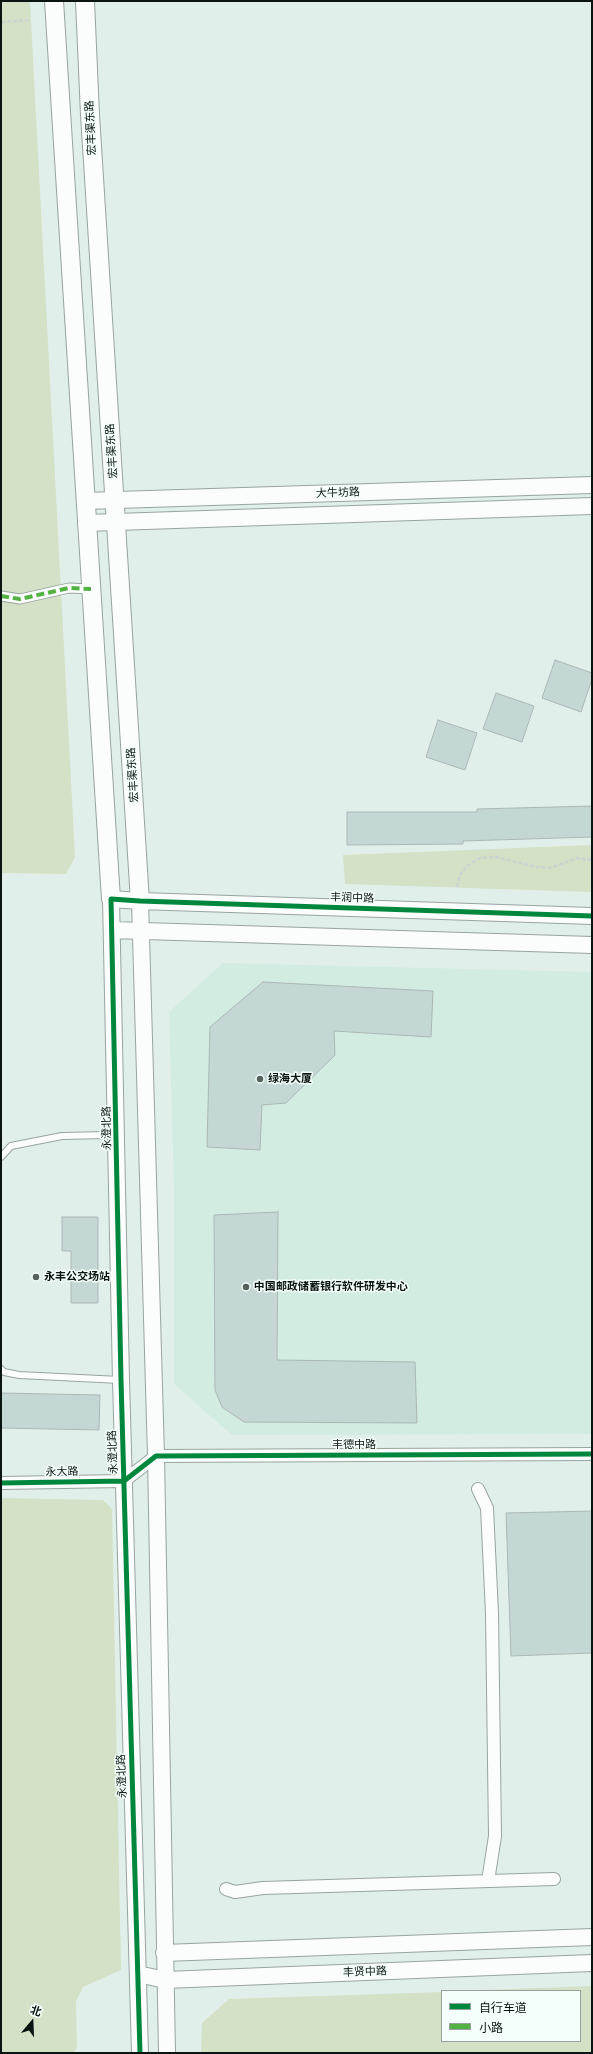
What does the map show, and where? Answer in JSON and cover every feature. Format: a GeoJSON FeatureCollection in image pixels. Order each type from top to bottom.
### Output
{"type":"FeatureCollection","features":[{"type":"Feature","properties":{"kind":"main road"},"geometry":{"type":"LineString","coordinates":[[54,1],[111,899]]}},
{"type":"Feature","properties":{"kind":"main road","name":"宏丰渠东路"},"geometry":{"type":"LineString","coordinates":[[85,1],[90,115],[140,902]]}},
{"type":"Feature","properties":{"kind":"street","name":"大牛坊路"},"geometry":{"type":"LineString","coordinates":[[85,501],[592,485]]}},
{"type":"Feature","properties":{"kind":"street","name":"大牛坊路"},"geometry":{"type":"LineString","coordinates":[[86,523],[592,506]]}},
{"type":"Feature","properties":{"kind":"street"},"geometry":{"type":"LineString","coordinates":[[1,596],[20,599],[69,588],[91,589]]}},
{"type":"Feature","properties":{"kind":"street","name":"丰润中路"},"geometry":{"type":"LineString","coordinates":[[111,899],[140,902],[592,916]]}},
{"type":"Feature","properties":{"kind":"street","name":"永澄北路"},"geometry":{"type":"LineString","coordinates":[[111,899],[121,1380],[140,2053]]}},
{"type":"Feature","properties":{"kind":"street"},"geometry":{"type":"LineString","coordinates":[[140,902],[156,1456],[167,2053]]}},
{"type":"Feature","properties":{"kind":"street"},"geometry":{"type":"LineString","coordinates":[[112,930],[592,945]]}},
{"type":"Feature","properties":{"kind":"street","name":"丰德中路"},"geometry":{"type":"LineString","coordinates":[[156,1456],[592,1454]]}},
{"type":"Feature","properties":{"kind":"street"},"geometry":{"type":"LineString","coordinates":[[124,1480],[156,1456]]}},
{"type":"Feature","properties":{"kind":"street","name":"永大路"},"geometry":{"type":"LineString","coordinates":[[1,1483],[124,1480]]}},
{"type":"Feature","properties":{"kind":"street"},"geometry":{"type":"LineString","coordinates":[[478,1489],[488,1508],[492,1613],[495,1836],[488,1881]]}},
{"type":"Feature","properties":{"kind":"street"},"geometry":{"type":"LineString","coordinates":[[226,1889],[236,1892],[263,1888],[554,1879]]}},
{"type":"Feature","properties":{"kind":"street"},"geometry":{"type":"LineString","coordinates":[[138,1974],[164,1953],[592,1937]]}},
{"type":"Feature","properties":{"kind":"street","name":"丰贤中路"},"geometry":{"type":"LineString","coordinates":[[138,1974],[165,1980],[592,1963]]}},
{"type":"Feature","properties":{"kind":"lane"},"geometry":{"type":"LineString","coordinates":[[1,1157],[11,1146],[62,1136],[106,1135],[117,1137]]}},
{"type":"Feature","properties":{"kind":"lane"},"geometry":{"type":"LineString","coordinates":[[1,1369],[4,1372],[19,1375],[121,1380]]}},
{"type":"Feature","properties":{"kind":"path"},"geometry":{"type":"LineString","coordinates":[[1,22],[31,20]]}},
{"type":"Feature","properties":{"kind":"path"},"geometry":{"type":"LineString","coordinates":[[457,887],[460,875],[467,866],[480,858],[496,857],[537,867],[550,868],[564,861],[576,858],[592,860]]}},
{"type":"Feature","properties":{"kind":"shaded area"},"geometry":{"type":"Polygon","coordinates":[[[1,1],[30,1],[75,857],[66,874],[1,873],[1,1]]]}},
{"type":"Feature","properties":{"kind":"shaded area"},"geometry":{"type":"Polygon","coordinates":[[[592,845],[592,892],[345,884],[343,855],[592,845]]]}},
{"type":"Feature","properties":{"kind":"shaded area"},"geometry":{"type":"Polygon","coordinates":[[[223,963],[592,972],[592,1434],[232,1435],[174,1384],[174,1188],[169,1012],[223,963]]]}},
{"type":"Feature","properties":{"kind":"shaded area"},"geometry":{"type":"Polygon","coordinates":[[[1,1498],[103,1500],[112,1509],[121,1970],[83,1987],[76,2001],[77,2048],[73,2053],[1,2053],[1,1498]]]}},
{"type":"Feature","properties":{"kind":"shaded area"},"geometry":{"type":"Polygon","coordinates":[[[592,1986],[592,2053],[201,2053],[202,2023],[229,1999],[441,1992],[441,2042],[581,2042],[581,1990],[483,1990],[592,1986]]]}},
{"type":"Feature","properties":{"kind":"building"},"geometry":{"type":"Polygon","coordinates":[[[555,660],[592,673],[592,679],[581,712],[542,698],[555,660]]]}},
{"type":"Feature","properties":{"kind":"building"},"geometry":{"type":"Polygon","coordinates":[[[496,693],[534,706],[522,742],[483,729],[496,693]]]}},
{"type":"Feature","properties":{"kind":"building"},"geometry":{"type":"Polygon","coordinates":[[[438,720],[477,733],[465,770],[426,757],[438,720]]]}},
{"type":"Feature","properties":{"kind":"building"},"geometry":{"type":"Polygon","coordinates":[[[592,806],[592,837],[463,841],[463,844],[347,845],[347,812],[477,812],[477,809],[592,806]]]}},
{"type":"Feature","properties":{"kind":"building","name":"绿海大厦"},"geometry":{"type":"Polygon","coordinates":[[[263,982],[433,991],[431,1037],[334,1031],[335,1055],[286,1103],[262,1105],[260,1150],[207,1147],[210,1027],[263,982]]]}},
{"type":"Feature","properties":{"kind":"building","name":"中国邮政储蓄银行软件研发中心"},"geometry":{"type":"Polygon","coordinates":[[[278,1212],[277,1360],[415,1362],[417,1423],[244,1422],[222,1407],[215,1390],[214,1215],[278,1212]]]}},
{"type":"Feature","properties":{"kind":"building"},"geometry":{"type":"Polygon","coordinates":[[[62,1217],[98,1217],[98,1303],[71,1303],[71,1251],[62,1251],[62,1217]]]}},
{"type":"Feature","properties":{"kind":"building"},"geometry":{"type":"Polygon","coordinates":[[[1,1393],[100,1395],[99,1430],[1,1428],[1,1393]]]}},
{"type":"Feature","properties":{"kind":"building"},"geometry":{"type":"Polygon","coordinates":[[[592,1511],[592,1653],[511,1656],[506,1513],[592,1511]]]}},
{"type":"Feature","properties":{"kind":"marked path"},"geometry":{"type":"LineString","coordinates":[[1,596],[20,599],[69,588],[91,589]]}},
{"type":"Feature","properties":{"kind":"cycle path"},"geometry":{"type":"LineString","coordinates":[[140,2053],[121,1380],[111,899],[592,916]]}},
{"type":"Feature","properties":{"kind":"cycle path"},"geometry":{"type":"LineString","coordinates":[[1,1483],[124,1481],[156,1456],[592,1454]]}},
{"type":"Feature","properties":{"kind":"place","name":"绿海大厦"},"geometry":{"type":"Point","coordinates":[260,1079]}},
{"type":"Feature","properties":{"kind":"place","name":"永丰公交场站"},"geometry":{"type":"Point","coordinates":[36,1277]}},
{"type":"Feature","properties":{"kind":"place","name":"中国邮政储蓄银行软件研发中心"},"geometry":{"type":"Point","coordinates":[246,1287]}}]}
